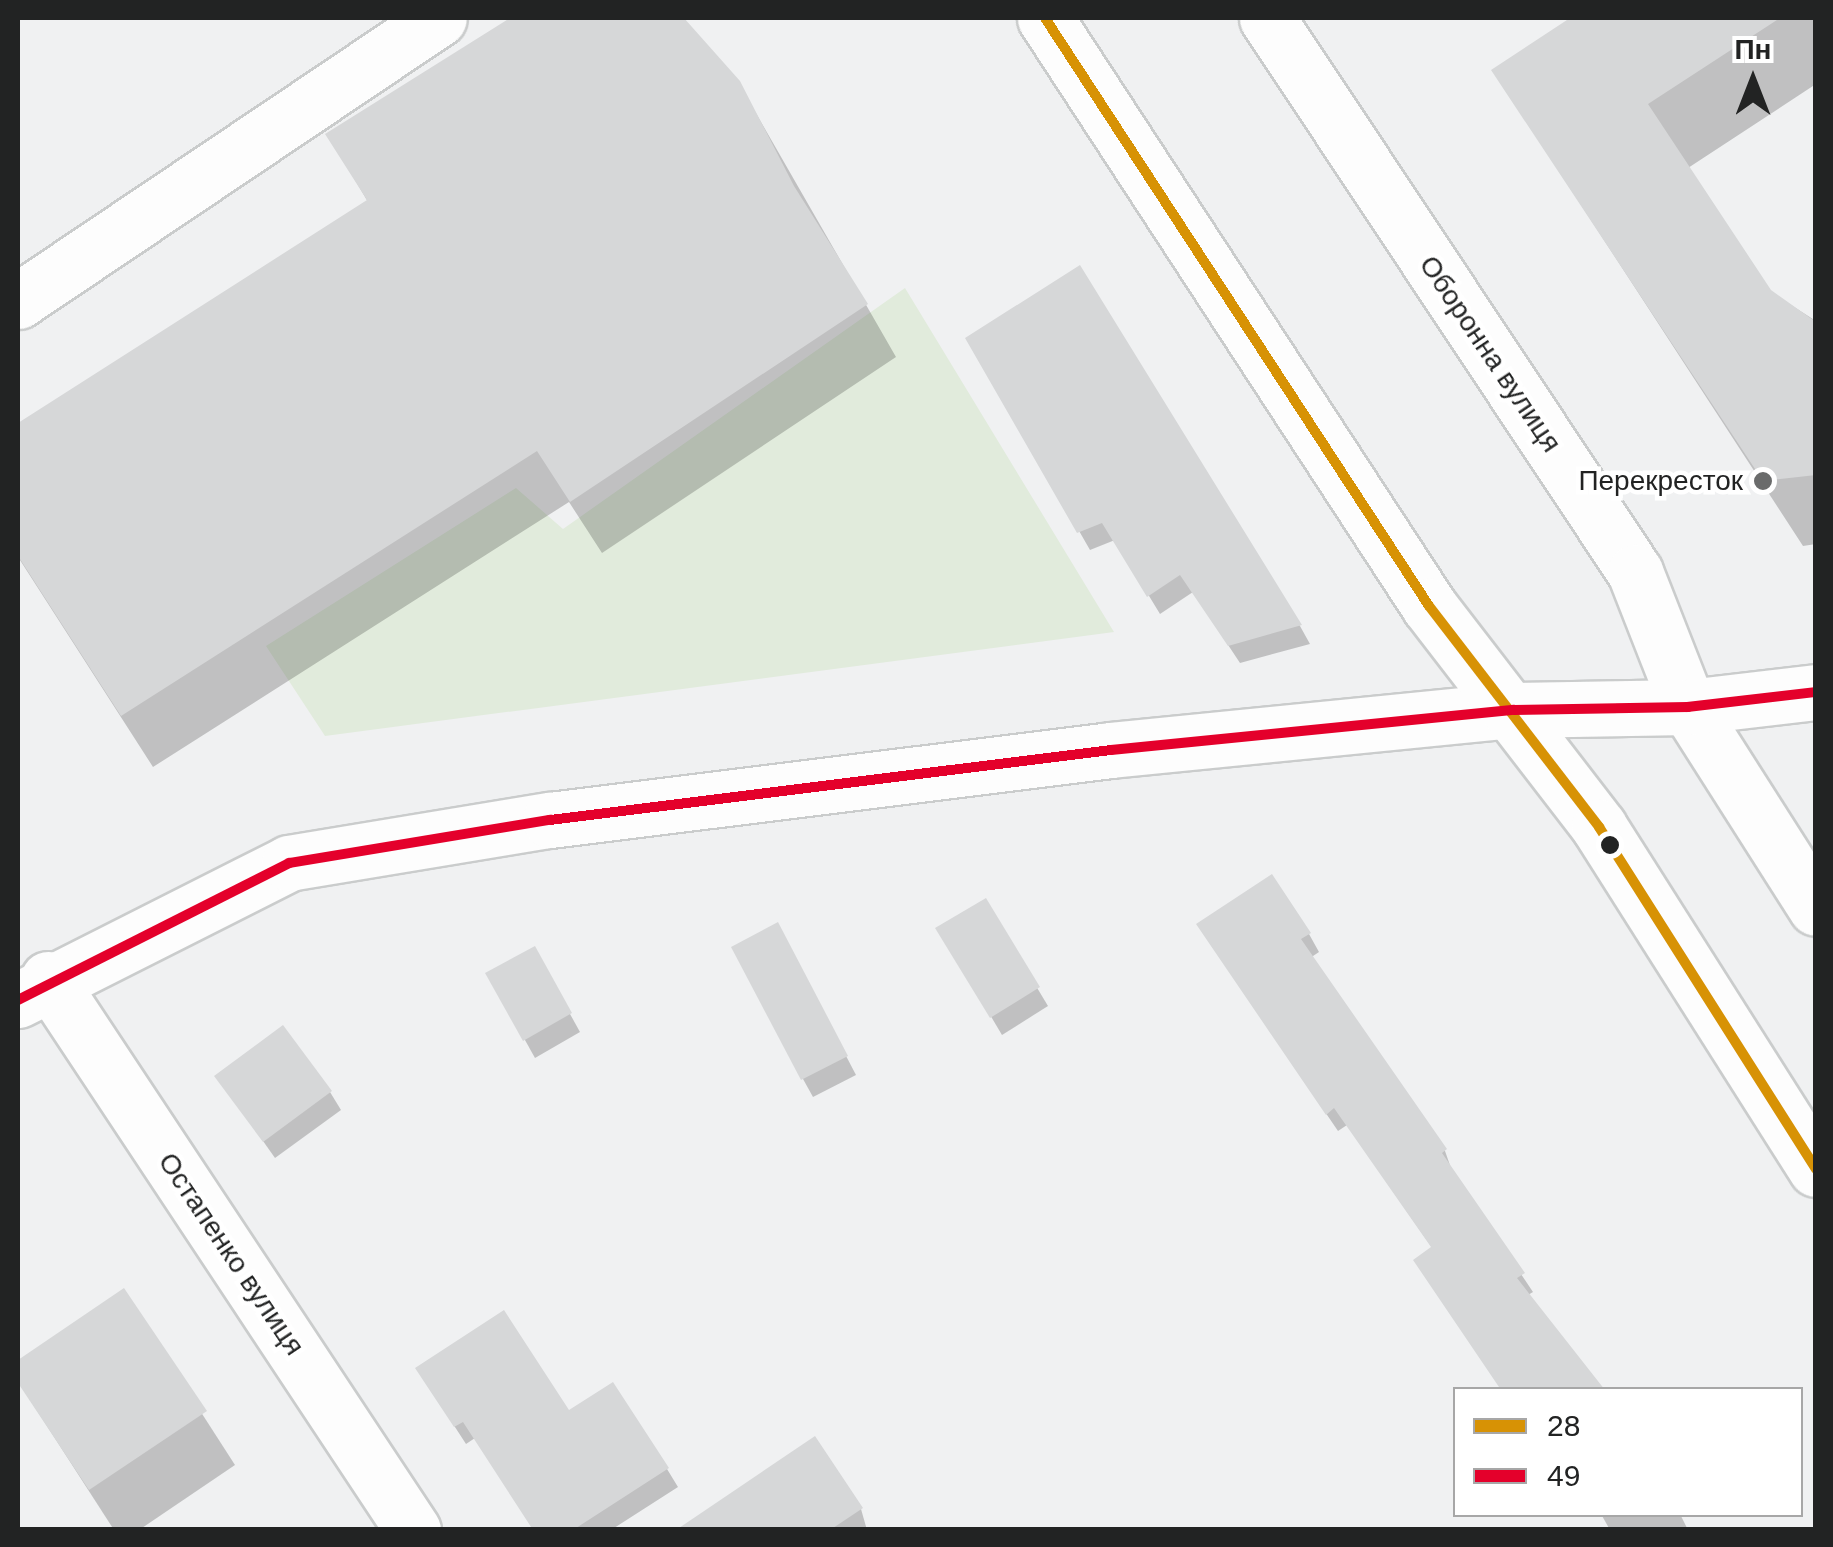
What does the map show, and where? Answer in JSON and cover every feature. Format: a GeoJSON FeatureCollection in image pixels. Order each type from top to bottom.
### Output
{"type":"FeatureCollection","features":[{"type":"Feature","properties":{"kind":"main road"},"geometry":{"type":"LineString","coordinates":[[18,301],[440,18]]}},
{"type":"Feature","properties":{"kind":"main road"},"geometry":{"type":"LineString","coordinates":[[1045,18],[1429,606],[1514,710],[1599,826],[1816,1168]]}},
{"type":"Feature","properties":{"kind":"main road","name":"Оборонна вулиця"},"geometry":{"type":"LineString","coordinates":[[1273,19],[1634,572],[1688,708],[1816,908]]}},
{"type":"Feature","properties":{"kind":"main road"},"geometry":{"type":"LineString","coordinates":[[33,989],[289,863],[550,820],[1092,752],[1514,710],[1688,708],[1816,692]]}},
{"type":"Feature","properties":{"kind":"main road","name":"Остапенко вулиця"},"geometry":{"type":"LineString","coordinates":[[33,989],[414,1530]]}},
{"type":"Feature","properties":{"kind":"green space"},"geometry":{"type":"Polygon","coordinates":[[[905,288],[1114,632],[325,736],[266,646],[516,488],[563,529],[905,288]]]}},
{"type":"Feature","properties":{"kind":"building"},"geometry":{"type":"Polygon","coordinates":[[[510,18],[684,18],[740,81],[794,186],[868,304],[570,502],[537,451],[121,716],[18,556],[18,423],[367,200],[325,134],[510,18]]]}},
{"type":"Feature","properties":{"kind":"building"},"geometry":{"type":"Polygon","coordinates":[[[1570,18],[1780,18],[1648,104],[1771,290],[1816,322],[1816,475],[1763,481],[1491,70],[1570,18]]]}},
{"type":"Feature","properties":{"kind":"building"},"geometry":{"type":"Polygon","coordinates":[[[1080,265],[1302,625],[1228,646],[1180,575],[1147,597],[1102,523],[1077,533],[965,338],[1080,265]]]}},
{"type":"Feature","properties":{"kind":"building"},"geometry":{"type":"Polygon","coordinates":[[[1272,874],[1311,933],[1301,939],[1447,1149],[1442,1153],[1525,1273],[1517,1278],[1603,1387],[1499,1387],[1413,1260],[1431,1247],[1334,1108],[1326,1115],[1196,924],[1272,874]]]}},
{"type":"Feature","properties":{"kind":"building"},"geometry":{"type":"Polygon","coordinates":[[[986,898],[1040,987],[990,1018],[935,928],[986,898]]]}},
{"type":"Feature","properties":{"kind":"building"},"geometry":{"type":"Polygon","coordinates":[[[778,922],[848,1056],[801,1080],[731,947],[778,922]]]}},
{"type":"Feature","properties":{"kind":"building"},"geometry":{"type":"Polygon","coordinates":[[[535,946],[572,1013],[523,1041],[485,973],[535,946]]]}},
{"type":"Feature","properties":{"kind":"building"},"geometry":{"type":"Polygon","coordinates":[[[283,1025],[332,1091],[263,1142],[214,1076],[283,1025]]]}},
{"type":"Feature","properties":{"kind":"building"},"geometry":{"type":"Polygon","coordinates":[[[124,1288],[207,1411],[89,1490],[18,1383],[18,1360],[124,1288]]]}},
{"type":"Feature","properties":{"kind":"building"},"geometry":{"type":"Polygon","coordinates":[[[504,1310],[569,1410],[613,1382],[669,1468],[573,1530],[533,1530],[463,1422],[454,1427],[415,1368],[504,1310]]]}},
{"type":"Feature","properties":{"kind":"building"},"geometry":{"type":"Polygon","coordinates":[[[815,1436],[863,1508],[830,1530],[676,1530],[815,1436]]]}},
{"type":"Feature","properties":{"kind":"transit line","name":"28"},"geometry":{"type":"LineString","coordinates":[[1045,18],[1429,606],[1599,827],[1816,1169]]}},
{"type":"Feature","properties":{"kind":"transit line","name":"49"},"geometry":{"type":"LineString","coordinates":[[18,1000],[289,863],[550,820],[1111,750],[1514,710],[1688,707],[1816,692]]}},
{"type":"Feature","properties":{"kind":"place","name":"Перекресток"},"geometry":{"type":"Point","coordinates":[1763,481]}}]}
